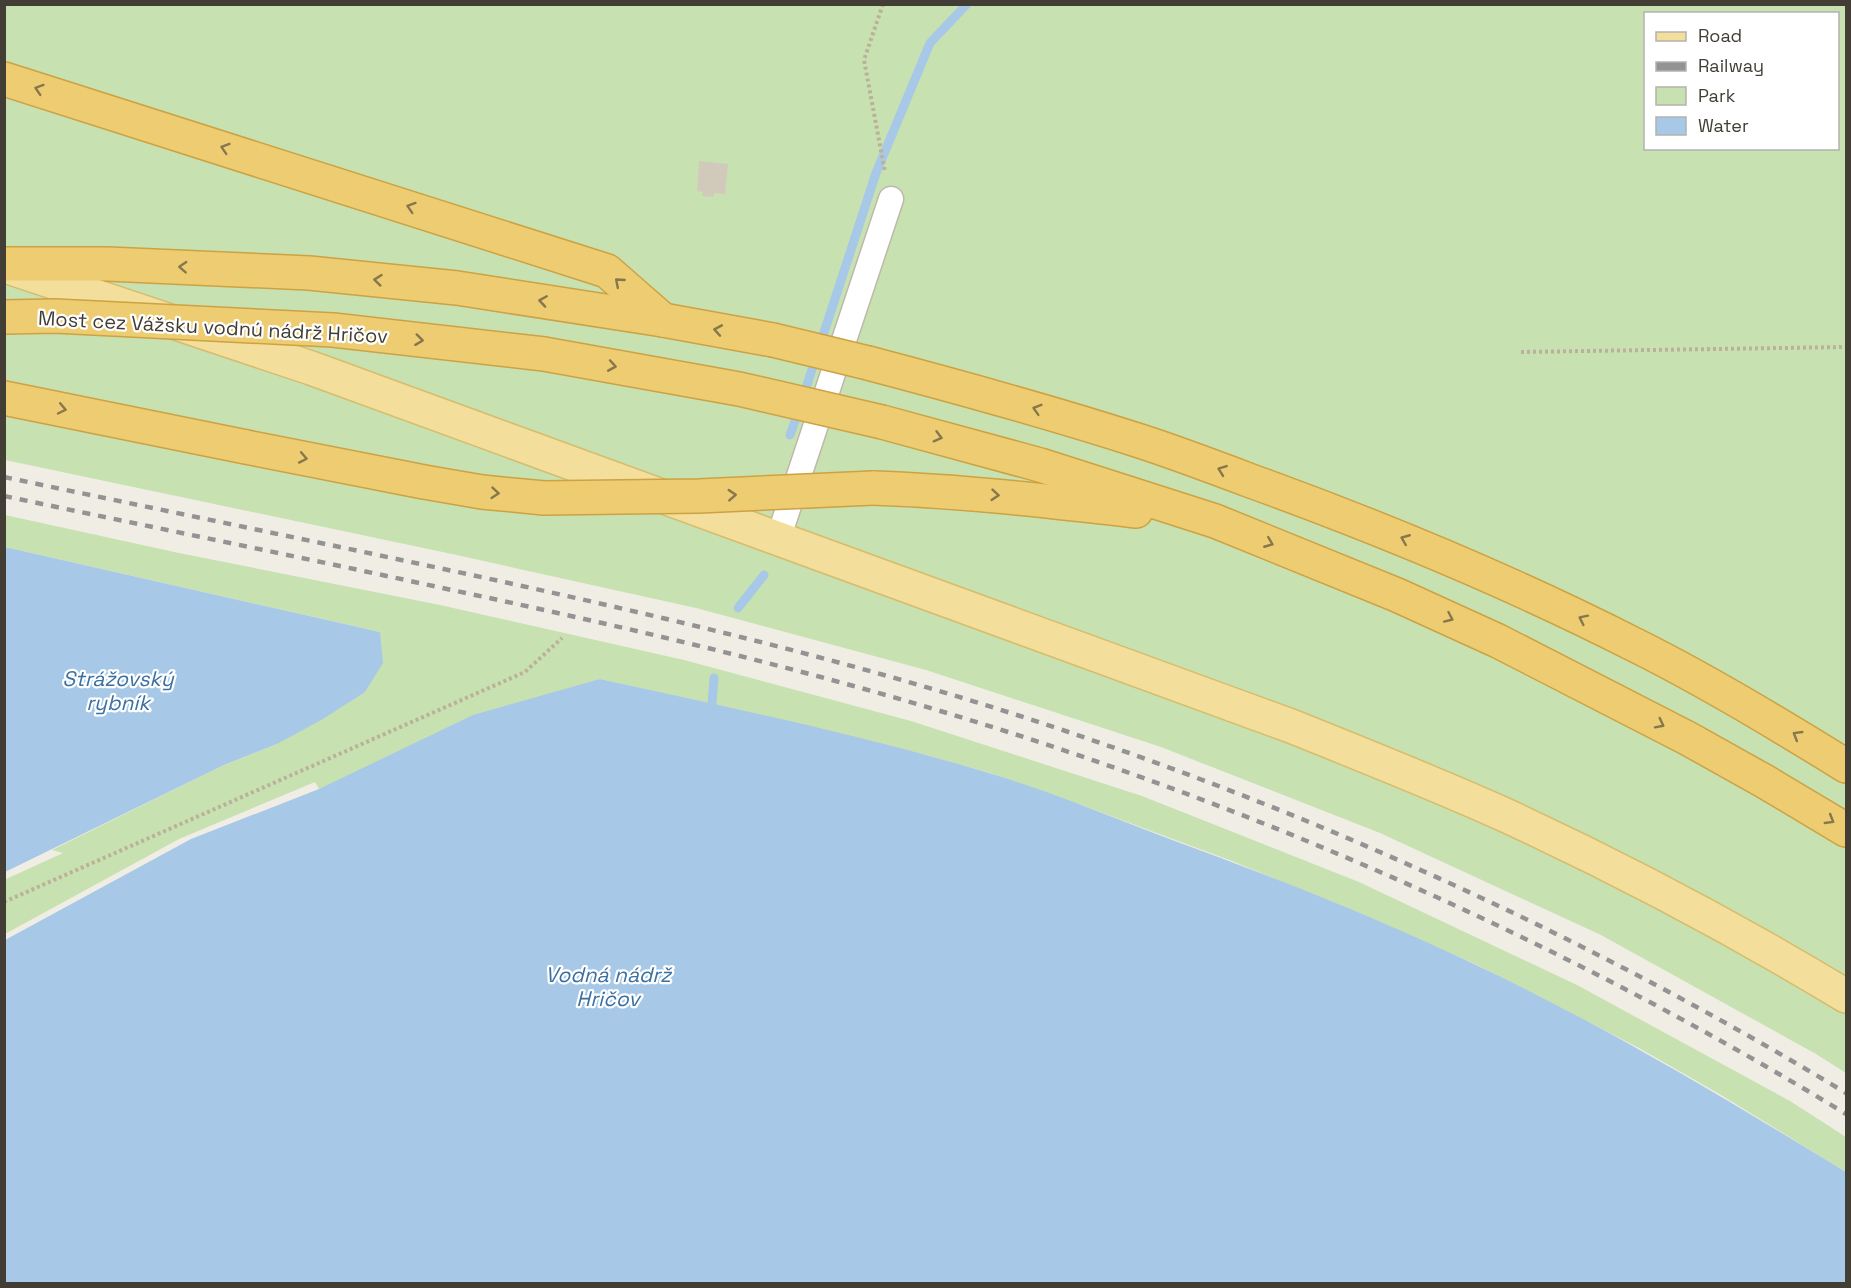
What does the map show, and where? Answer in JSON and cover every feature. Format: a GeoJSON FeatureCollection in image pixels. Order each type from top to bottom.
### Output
{"type":"FeatureCollection","features":[{"type":"Feature","properties":{"kind":"highway"},"geometry":{"type":"LineString","coordinates":[[4,79],[607,271],[663,320]]}},
{"type":"Feature","properties":{"kind":"highway"},"geometry":{"type":"LineString","coordinates":[[4,265],[108,264],[309,273],[457,288],[663,320],[773,340],[1005,399],[1143,442],[1428,548],[1524,590],[1635,645],[1792,732],[1846,766]]}},
{"type":"Feature","properties":{"kind":"highway","name":"Most cez Vážsku vodnú nádrž Hričov"},"geometry":{"type":"LineString","coordinates":[[4,317],[55,316],[333,330],[544,354],[739,389],[882,422],[1040,465],[1215,520]]}},
{"type":"Feature","properties":{"kind":"highway"},"geometry":{"type":"LineString","coordinates":[[4,398],[482,492],[544,498],[699,496],[873,488],[931,490],[1215,520],[1397,595],[1498,641],[1764,781],[1846,830]]}},
{"type":"Feature","properties":{"kind":"main road"},"geometry":{"type":"LineString","coordinates":[[4,265],[311,368],[1291,726],[1506,816],[1659,890],[1846,996]]}},
{"type":"Feature","properties":{"kind":"street"},"geometry":{"type":"LineString","coordinates":[[778,539],[891,199]]}},
{"type":"Feature","properties":{"kind":"path"},"geometry":{"type":"LineString","coordinates":[[883,4],[864,60],[891,199]]}},
{"type":"Feature","properties":{"kind":"path"},"geometry":{"type":"LineString","coordinates":[[1521,352],[1846,347]]}},
{"type":"Feature","properties":{"kind":"path"},"geometry":{"type":"LineString","coordinates":[[4,902],[525,672],[562,638]]}},
{"type":"Feature","properties":{"kind":"green space"},"geometry":{"type":"Polygon","coordinates":[[[5,5],[1846,5],[1846,1073],[1816,1054],[1601,935],[1380,833],[1161,747],[926,670],[696,608],[5,460],[5,5]]]}},
{"type":"Feature","properties":{"kind":"green space"},"geometry":{"type":"Polygon","coordinates":[[[5,515],[179,553],[440,605],[684,660],[911,721],[1142,796],[1359,882],[1577,985],[1790,1101],[1846,1137],[1846,1172],[1721,1095],[1639,1048],[1475,964],[1232,861],[990,773],[829,731],[600,679],[319,789],[315,782],[179,839],[5,934],[4,880],[63,853],[52,850],[224,765],[277,744],[380,632],[5,547],[5,515]]]}},
{"type":"Feature","properties":{"kind":"water","name":"Strážovský rybník"},"geometry":{"type":"Polygon","coordinates":[[[5,547],[380,632],[383,663],[365,692],[323,719],[277,744],[224,765],[5,872],[5,547]]]}},
{"type":"Feature","properties":{"kind":"water","name":"Vodná nádrž Hričov"},"geometry":{"type":"Polygon","coordinates":[[[600,679],[844,734],[1011,780],[1360,913],[1522,987],[1709,1090],[1846,1172],[1846,1283],[5,1283],[5,940],[191,839],[319,789],[473,715],[600,679]]]}},
{"type":"Feature","properties":{"kind":"building"},"geometry":{"type":"Polygon","coordinates":[[[699,161],[728,164],[725,194],[714,193],[713,197],[702,196],[703,192],[697,191],[699,161]]]}},
{"type":"Feature","properties":{"kind":"waterway"},"geometry":{"type":"LineString","coordinates":[[803,397],[876,173],[930,43],[967,4]]}},
{"type":"Feature","properties":{"kind":"waterway"},"geometry":{"type":"LineString","coordinates":[[790,435],[799,410]]}},
{"type":"Feature","properties":{"kind":"waterway"},"geometry":{"type":"LineString","coordinates":[[738,608],[764,575]]}},
{"type":"Feature","properties":{"kind":"waterway"},"geometry":{"type":"LineString","coordinates":[[712,704],[714,678]]}},
{"type":"Feature","properties":{"kind":"railway"},"geometry":{"type":"LineString","coordinates":[[4,477],[634,611],[826,659],[1017,715],[1233,792],[1338,834],[1443,880],[1647,981],[1747,1035],[1846,1093]]}},
{"type":"Feature","properties":{"kind":"railway"},"geometry":{"type":"LineString","coordinates":[[4,496],[392,577],[659,636],[869,690],[1008,732],[1226,809],[1439,898],[1646,1000],[1846,1114]]}}]}
